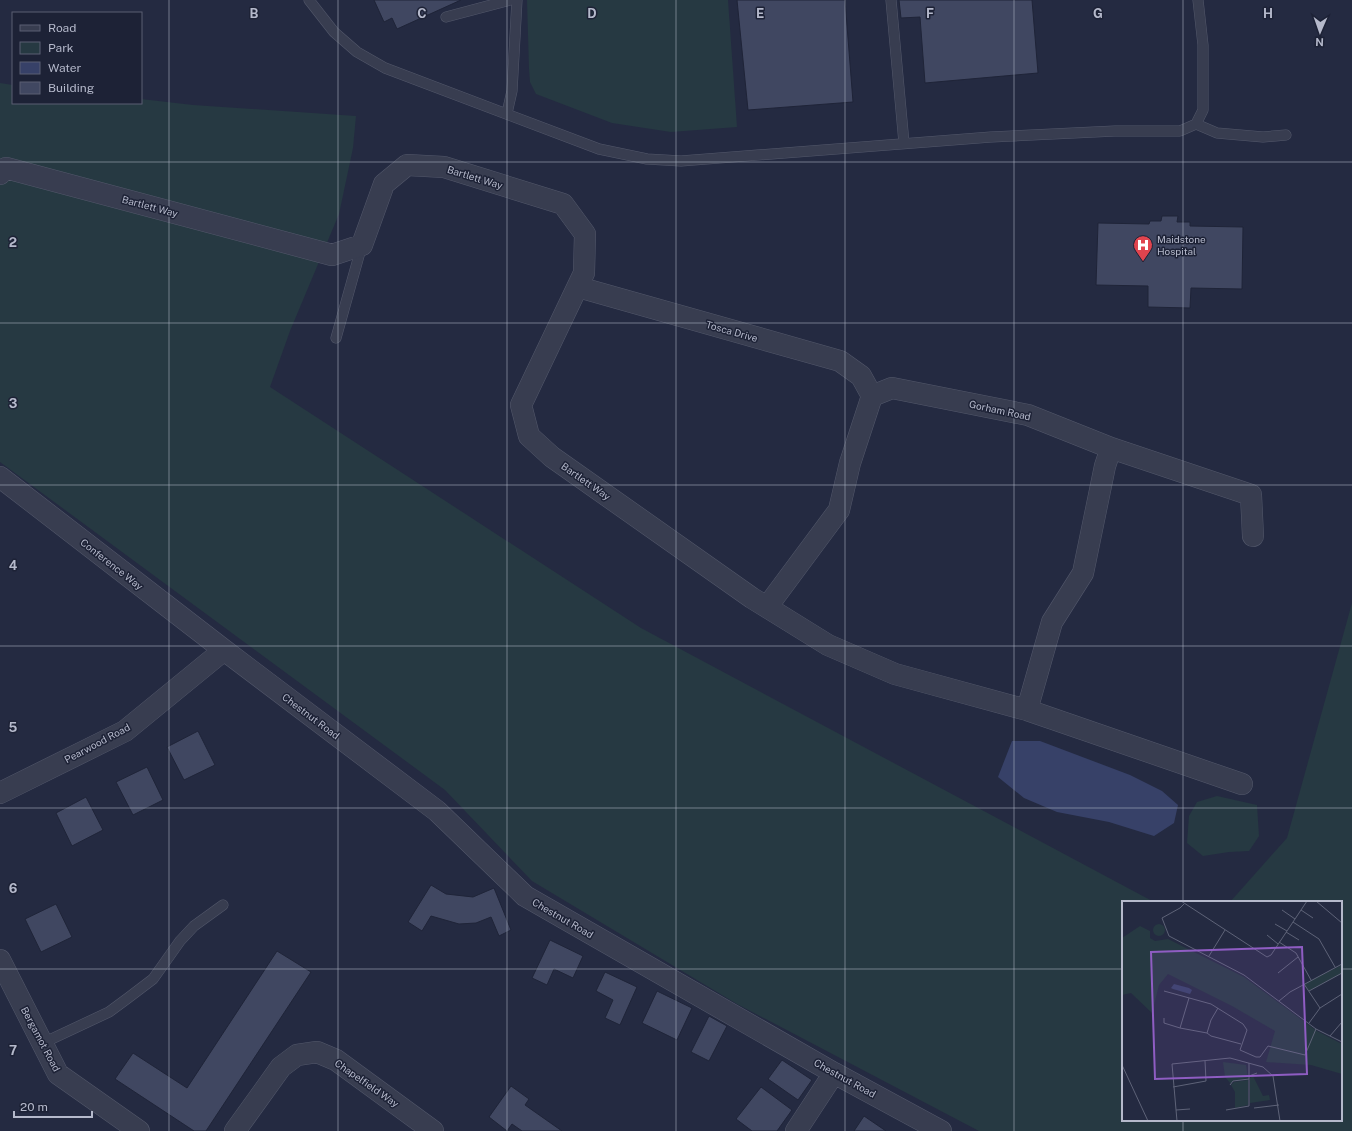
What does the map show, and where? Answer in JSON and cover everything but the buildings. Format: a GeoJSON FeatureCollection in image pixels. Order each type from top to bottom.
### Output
{"type":"FeatureCollection","features":[{"type":"Feature","properties":{"kind":"street","name":"Bartlett Way"},"geometry":{"type":"LineString","coordinates":[[0,174],[6,168],[332,255],[362,245],[384,184],[407,164],[444,167],[563,204],[585,234],[584,273],[521,405],[529,436],[552,457],[752,598],[828,645],[896,674],[1027,710],[1242,784]]}},
{"type":"Feature","properties":{"kind":"street","name":"Tosca Drive"},"geometry":{"type":"LineString","coordinates":[[578,288],[840,361],[861,376],[872,396]]}},
{"type":"Feature","properties":{"kind":"street","name":"Gorham Road"},"geometry":{"type":"LineString","coordinates":[[872,396],[892,388],[1028,415],[1111,448],[1251,495],[1253,536]]}},
{"type":"Feature","properties":{"kind":"street"},"geometry":{"type":"LineString","coordinates":[[767,607],[839,510],[850,463],[872,396]]}},
{"type":"Feature","properties":{"kind":"street"},"geometry":{"type":"LineString","coordinates":[[1027,710],[1052,622],[1083,573],[1105,466],[1111,448]]}},
{"type":"Feature","properties":{"kind":"street","name":"Conference Way"},"geometry":{"type":"LineString","coordinates":[[0,477],[224,650]]}},
{"type":"Feature","properties":{"kind":"street","name":"Pearwood Road"},"geometry":{"type":"LineString","coordinates":[[0,793],[125,731],[224,650]]}},
{"type":"Feature","properties":{"kind":"street","name":"Chestnut Road"},"geometry":{"type":"LineString","coordinates":[[224,650],[437,811],[525,896],[834,1073],[941,1131]]}},
{"type":"Feature","properties":{"kind":"street","name":"Bergamot Road"},"geometry":{"type":"LineString","coordinates":[[0,960],[58,1074],[139,1131]]}},
{"type":"Feature","properties":{"kind":"street","name":"Chapelfield Way"},"geometry":{"type":"LineString","coordinates":[[235,1131],[281,1067],[297,1055],[317,1052],[336,1060],[433,1131]]}},
{"type":"Feature","properties":{"kind":"street"},"geometry":{"type":"LineString","coordinates":[[796,1131],[834,1073]]}},
{"type":"Feature","properties":{"kind":"lane"},"geometry":{"type":"LineString","coordinates":[[309,0],[334,32],[357,52],[385,68],[599,149],[646,159],[681,161],[992,137],[1116,131],[1180,131],[1196,124],[1203,110],[1202,45],[1198,0]]}},
{"type":"Feature","properties":{"kind":"lane"},"geometry":{"type":"LineString","coordinates":[[446,17],[510,0]]}},
{"type":"Feature","properties":{"kind":"lane"},"geometry":{"type":"LineString","coordinates":[[507,113],[512,91],[517,0]]}},
{"type":"Feature","properties":{"kind":"lane"},"geometry":{"type":"LineString","coordinates":[[891,0],[904,143]]}},
{"type":"Feature","properties":{"kind":"lane"},"geometry":{"type":"LineString","coordinates":[[1196,124],[1217,133],[1263,137],[1286,135]]}},
{"type":"Feature","properties":{"kind":"lane"},"geometry":{"type":"LineString","coordinates":[[336,338],[362,245]]}},
{"type":"Feature","properties":{"kind":"lane"},"geometry":{"type":"LineString","coordinates":[[42,1043],[109,1012],[153,979],[180,941],[194,926],[223,905]]}},
{"type":"Feature","properties":{"kind":"green space"},"geometry":{"type":"Polygon","coordinates":[[[527,0],[728,0],[737,127],[671,132],[612,123],[536,94],[530,82],[527,0]]]}},
{"type":"Feature","properties":{"kind":"green space"},"geometry":{"type":"Polygon","coordinates":[[[0,83],[12,85],[12,104],[142,104],[142,99],[193,105],[356,116],[353,148],[339,214],[290,331],[270,387],[641,628],[1152,901],[1122,901],[1122,1121],[1342,1121],[1342,901],[1231,901],[1287,838],[1352,603],[1352,1131],[979,1131],[737,1004],[532,881],[445,790],[0,462],[0,83]]]}},
{"type":"Feature","properties":{"kind":"green space"},"geometry":{"type":"Polygon","coordinates":[[[1217,796],[1257,805],[1259,836],[1249,851],[1203,856],[1187,843],[1189,816],[1197,802],[1217,796]]]}},
{"type":"Feature","properties":{"kind":"water"},"geometry":{"type":"Polygon","coordinates":[[[1012,741],[1040,741],[1130,775],[1162,791],[1178,805],[1174,823],[1154,836],[1109,822],[1057,812],[1024,798],[998,777],[1012,741]]]}},
{"type":"Feature","properties":{"kind":"place","name":"Maidstone Hospital"},"geometry":{"type":"Point","coordinates":[1143,262]}}]}
